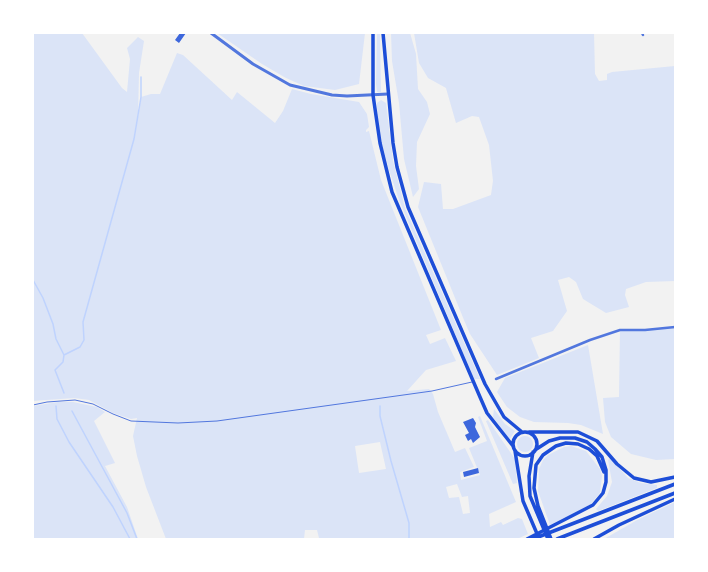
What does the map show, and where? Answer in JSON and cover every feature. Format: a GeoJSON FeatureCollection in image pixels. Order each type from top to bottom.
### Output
{"type":"FeatureCollection","features":[{"type":"Feature","properties":{"kind":"main road"},"geometry":{"type":"LineString","coordinates":[[373,33],[373,95],[380,143],[392,192],[472,382],[487,413],[513,446],[518,459],[519,484],[539,539]]}},
{"type":"Feature","properties":{"kind":"main road"},"geometry":{"type":"LineString","coordinates":[[383,33],[388,94],[397,167],[408,207],[416,229],[496,404],[511,424],[522,432],[578,432],[597,441],[616,464],[634,478],[651,482],[675,477]]}},
{"type":"Feature","properties":{"kind":"main road"},"geometry":{"type":"LineString","coordinates":[[513,446],[514,439],[522,432]]}},
{"type":"Feature","properties":{"kind":"main road"},"geometry":{"type":"LineString","coordinates":[[529,432],[536,440],[529,476],[529,487],[549,539]]}},
{"type":"Feature","properties":{"kind":"main road"},"geometry":{"type":"LineString","coordinates":[[515,451],[524,456],[549,441],[560,438],[575,438],[587,442],[595,448],[602,457],[606,470],[603,493],[593,505],[527,539]]}},
{"type":"Feature","properties":{"kind":"main road"},"geometry":{"type":"LineString","coordinates":[[539,514],[534,488],[535,471],[543,455],[556,446],[572,443],[589,450],[596,456],[602,465],[606,478]]}},
{"type":"Feature","properties":{"kind":"main road"},"geometry":{"type":"LineString","coordinates":[[533,539],[675,484]]}},
{"type":"Feature","properties":{"kind":"main road"},"geometry":{"type":"LineString","coordinates":[[557,539],[675,492]]}},
{"type":"Feature","properties":{"kind":"main road"},"geometry":{"type":"LineString","coordinates":[[594,539],[619,525],[675,499]]}},
{"type":"Feature","properties":{"kind":"street"},"geometry":{"type":"LineString","coordinates":[[211,33],[253,64],[290,85],[332,95],[388,94]]}},
{"type":"Feature","properties":{"kind":"street"},"geometry":{"type":"LineString","coordinates":[[496,379],[590,340],[620,330],[645,330],[675,327]]}},
{"type":"Feature","properties":{"kind":"lane"},"geometry":{"type":"LineString","coordinates":[[33,405],[47,402],[75,400],[93,404],[131,421],[178,423],[217,421],[234,420],[432,392],[472,382]]}},
{"type":"Feature","properties":{"kind":"shaded area"},"geometry":{"type":"Polygon","coordinates":[[[33,33],[82,33],[122,88],[127,92],[130,59],[127,48],[138,37],[144,41],[139,73],[138,117],[141,97],[151,94],[160,94],[177,53],[183,55],[232,100],[237,92],[275,123],[283,111],[292,89],[311,94],[359,102],[367,114],[369,127],[366,132],[369,131],[381,180],[441,330],[426,335],[430,344],[445,338],[456,361],[426,370],[407,391],[429,389],[433,394],[438,412],[455,452],[465,448],[474,467],[460,472],[461,480],[480,475],[469,448],[487,441],[478,417],[480,416],[516,502],[489,514],[490,527],[501,522],[503,525],[518,518],[522,519],[528,534],[517,539],[317,539],[319,538],[317,530],[305,530],[304,539],[166,539],[146,487],[137,456],[133,436],[137,418],[131,419],[113,413],[89,400],[74,398],[33,401],[33,33]],[[380,442],[355,446],[359,473],[386,469],[380,442]],[[457,484],[446,487],[449,498],[459,497],[463,514],[470,513],[468,496],[462,497],[457,484]]]}},
{"type":"Feature","properties":{"kind":"shaded area"},"geometry":{"type":"Polygon","coordinates":[[[217,33],[365,33],[359,84],[335,90],[304,86],[286,78],[262,64],[217,33]]]}},
{"type":"Feature","properties":{"kind":"shaded area"},"geometry":{"type":"Polygon","coordinates":[[[377,33],[380,33],[381,92],[377,92],[376,84],[377,33]]]}},
{"type":"Feature","properties":{"kind":"shaded area"},"geometry":{"type":"Polygon","coordinates":[[[391,33],[410,33],[416,54],[418,89],[427,102],[430,114],[417,142],[416,166],[419,189],[413,197],[404,159],[399,103],[392,61],[391,33]]]}},
{"type":"Feature","properties":{"kind":"shaded area"},"geometry":{"type":"Polygon","coordinates":[[[414,33],[594,33],[595,74],[599,81],[607,80],[607,74],[612,72],[675,66],[675,281],[646,282],[626,289],[625,295],[629,307],[606,313],[583,299],[576,282],[569,277],[558,280],[567,311],[553,331],[531,338],[539,358],[497,375],[470,334],[418,207],[424,182],[441,184],[443,209],[453,209],[491,195],[493,181],[489,145],[479,117],[472,116],[456,123],[446,88],[428,78],[419,63],[414,33]]]}},
{"type":"Feature","properties":{"kind":"shaded area"},"geometry":{"type":"Polygon","coordinates":[[[381,100],[386,103],[393,161],[405,208],[480,379],[474,379],[399,200],[380,137],[377,103],[381,100]]]}},
{"type":"Feature","properties":{"kind":"shaded area"},"geometry":{"type":"Polygon","coordinates":[[[675,327],[675,459],[656,460],[631,454],[611,437],[605,422],[603,398],[619,397],[620,330],[645,330],[675,327]]]}},
{"type":"Feature","properties":{"kind":"shaded area"},"geometry":{"type":"Polygon","coordinates":[[[588,345],[603,434],[581,425],[534,422],[520,417],[507,407],[497,392],[505,378],[588,345]]]}},
{"type":"Feature","properties":{"kind":"shaded area"},"geometry":{"type":"Polygon","coordinates":[[[58,402],[73,402],[97,407],[105,412],[94,421],[115,463],[105,466],[127,507],[138,539],[33,539],[33,406],[58,402]]]}},
{"type":"Feature","properties":{"kind":"shaded area"},"geometry":{"type":"Polygon","coordinates":[[[494,409],[505,424],[515,431],[509,440],[493,417],[494,409]]]}},
{"type":"Feature","properties":{"kind":"shaded area"},"geometry":{"type":"Polygon","coordinates":[[[488,420],[515,459],[517,483],[513,484],[486,421],[488,420]]]}},
{"type":"Feature","properties":{"kind":"shaded area"},"geometry":{"type":"Polygon","coordinates":[[[525,436],[531,438],[533,444],[531,450],[525,452],[519,450],[517,444],[519,438],[525,436]]]}},
{"type":"Feature","properties":{"kind":"shaded area"},"geometry":{"type":"Polygon","coordinates":[[[571,446],[586,451],[600,469],[602,476],[600,493],[590,505],[550,525],[538,491],[539,469],[543,460],[548,455],[564,447],[571,446]]]}},
{"type":"Feature","properties":{"kind":"shaded area"},"geometry":{"type":"Polygon","coordinates":[[[610,458],[628,478],[641,483],[657,485],[657,488],[598,511],[596,509],[607,496],[612,482],[608,460],[610,458]]]}},
{"type":"Feature","properties":{"kind":"shaded area"},"geometry":{"type":"Polygon","coordinates":[[[675,502],[675,539],[604,539],[639,519],[675,502]]]}},
{"type":"Feature","properties":{"kind":"building"},"geometry":{"type":"Polygon","coordinates":[[[180,33],[186,33],[179,43],[175,40],[180,33]]]}},
{"type":"Feature","properties":{"kind":"building"},"geometry":{"type":"Polygon","coordinates":[[[473,418],[476,423],[475,427],[480,437],[473,443],[471,439],[468,441],[465,435],[469,433],[463,422],[473,418]]]}},
{"type":"Feature","properties":{"kind":"building"},"geometry":{"type":"Polygon","coordinates":[[[478,468],[479,473],[464,477],[463,472],[478,468]]]}},
{"type":"Feature","properties":{"kind":"waterway"},"geometry":{"type":"LineString","coordinates":[[64,355],[80,347],[84,340],[83,322],[134,139],[141,97],[141,77]]}},
{"type":"Feature","properties":{"kind":"waterway"},"geometry":{"type":"LineString","coordinates":[[33,280],[43,298],[53,324],[56,339],[64,355],[63,362],[55,370],[64,393]]}},
{"type":"Feature","properties":{"kind":"waterway"},"geometry":{"type":"LineString","coordinates":[[56,406],[57,419],[69,442],[113,507],[130,539]]}},
{"type":"Feature","properties":{"kind":"waterway"},"geometry":{"type":"LineString","coordinates":[[380,406],[380,416],[391,461],[409,523],[409,539]]}},
{"type":"Feature","properties":{"kind":"waterway"},"geometry":{"type":"LineString","coordinates":[[72,411],[127,513],[137,539]]}}]}
